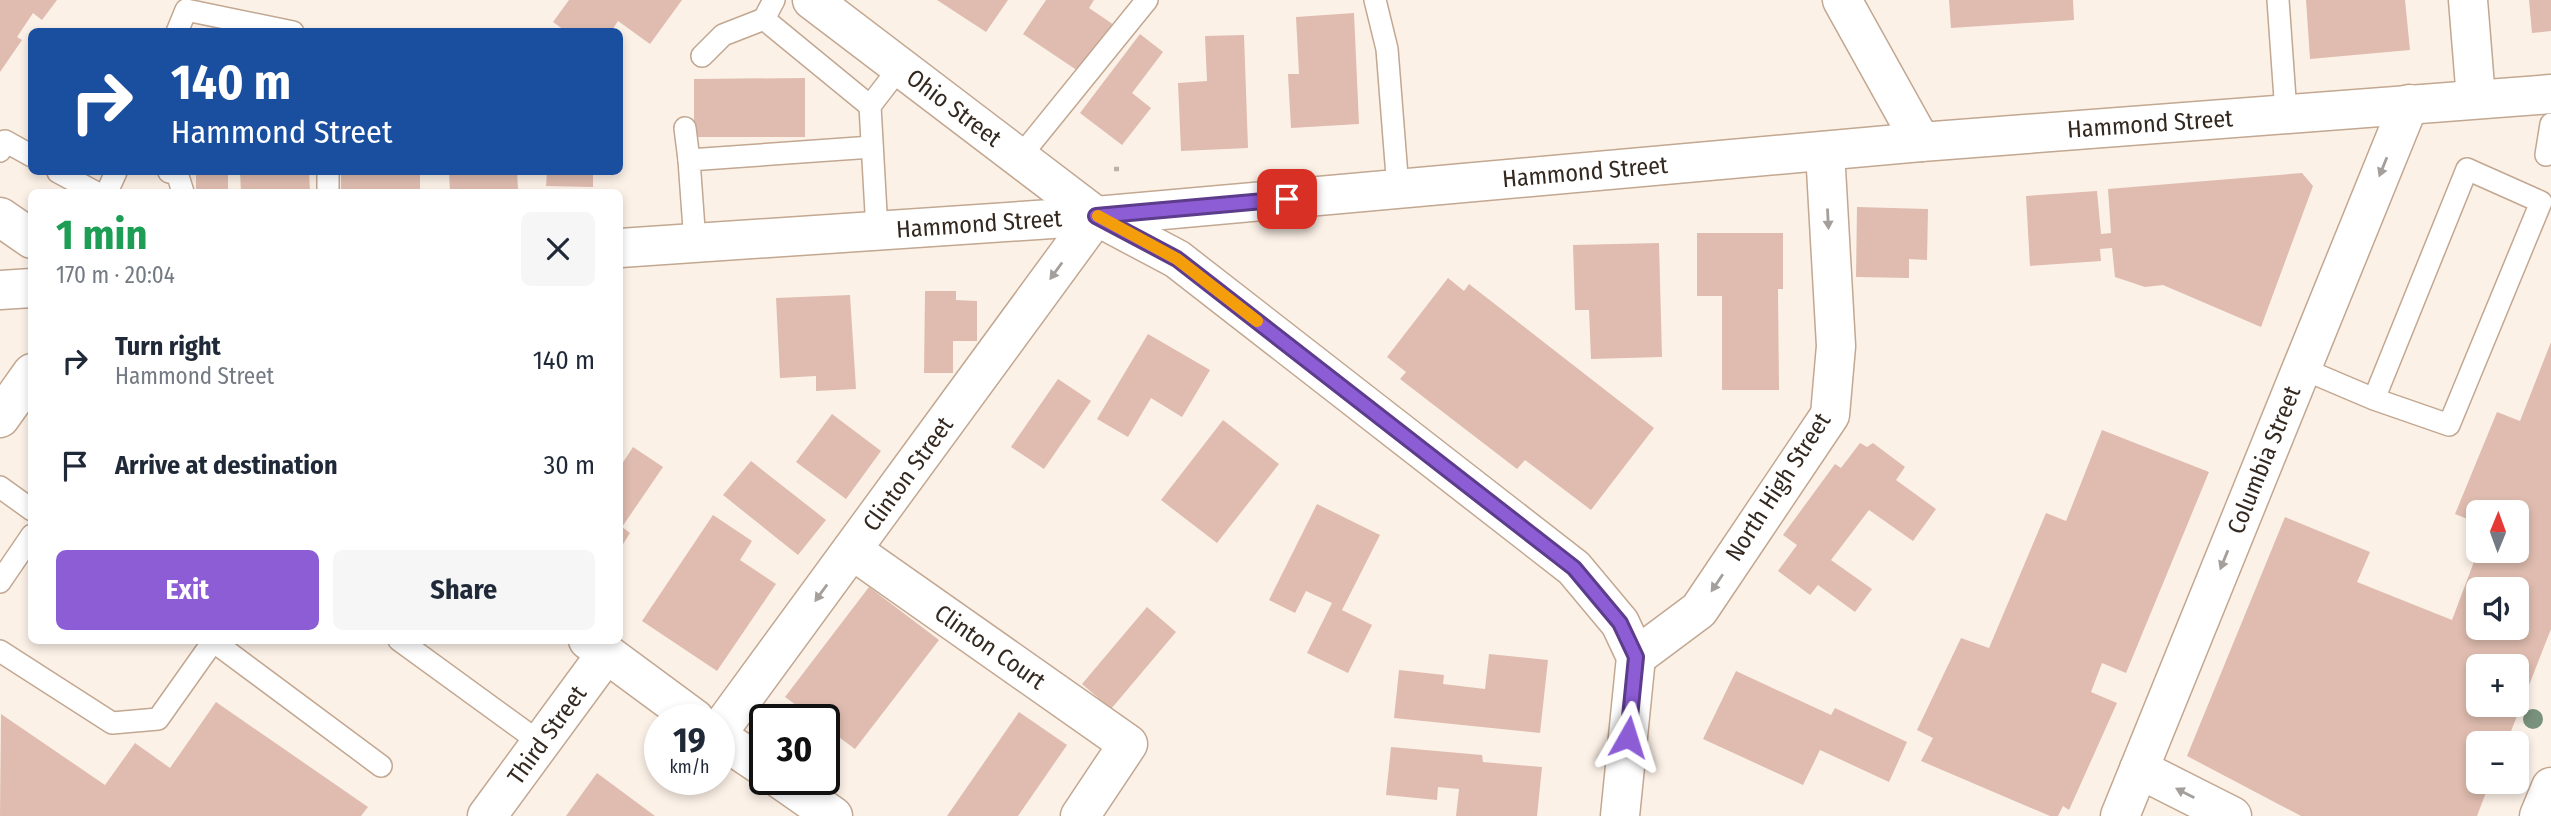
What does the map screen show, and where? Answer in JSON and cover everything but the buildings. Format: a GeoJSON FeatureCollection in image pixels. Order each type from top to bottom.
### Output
{"type":"FeatureCollection","features":[{"type":"Feature","properties":{"kind":"street","name":"Ohio Street"},"geometry":{"type":"LineString","coordinates":[[812,0],[1096,216],[1177,259],[1574,568],[1620,623],[1636,657]]}},
{"type":"Feature","properties":{"kind":"street"},"geometry":{"type":"LineString","coordinates":[[1842,0],[1920,142]]}},
{"type":"Feature","properties":{"kind":"street"},"geometry":{"type":"LineString","coordinates":[[2468,0],[2476,99]]}},
{"type":"Feature","properties":{"kind":"street","name":"Hammond Street"},"geometry":{"type":"LineString","coordinates":[[623,248],[1096,216],[1920,142],[2551,93]]}},
{"type":"Feature","properties":{"kind":"street","name":"Columbia Street"},"geometry":{"type":"LineString","coordinates":[[2120,816],[2409,104]]}},
{"type":"Feature","properties":{"kind":"street","name":"North High Street"},"geometry":{"type":"LineString","coordinates":[[1636,657],[1699,610],[1830,415],[1836,346],[1825,151]]}},
{"type":"Feature","properties":{"kind":"street","name":"Clinton Street"},"geometry":{"type":"LineString","coordinates":[[735,709],[1096,216]]}},
{"type":"Feature","properties":{"kind":"street"},"geometry":{"type":"LineString","coordinates":[[0,217],[28,236]]}},
{"type":"Feature","properties":{"kind":"street"},"geometry":{"type":"LineString","coordinates":[[0,290],[28,288]]}},
{"type":"Feature","properties":{"kind":"street"},"geometry":{"type":"LineString","coordinates":[[0,418],[28,379]]}},
{"type":"Feature","properties":{"kind":"street","name":"Clinton Court"},"geometry":{"type":"LineString","coordinates":[[852,550],[1128,744],[1080,816]]}},
{"type":"Feature","properties":{"kind":"street"},"geometry":{"type":"LineString","coordinates":[[597,647],[675,704]]}},
{"type":"Feature","properties":{"kind":"street","name":"Third Street"},"geometry":{"type":"LineString","coordinates":[[487,816],[542,744],[597,647]]}},
{"type":"Feature","properties":{"kind":"street"},"geometry":{"type":"LineString","coordinates":[[1620,816],[1636,657]]}},
{"type":"Feature","properties":{"kind":"street"},"geometry":{"type":"LineString","coordinates":[[2139,769],[2232,816]]}},
{"type":"Feature","properties":{"kind":"street"},"geometry":{"type":"LineString","coordinates":[[2539,816],[2551,787]]}},
{"type":"Feature","properties":{"kind":"street"},"geometry":{"type":"LineString","coordinates":[[803,795],[833,816]]}},
{"type":"Feature","properties":{"kind":"lane"},"geometry":{"type":"LineString","coordinates":[[702,56],[723,35],[764,19],[774,0]]}},
{"type":"Feature","properties":{"kind":"lane"},"geometry":{"type":"LineString","coordinates":[[1019,158],[1147,0]]}},
{"type":"Feature","properties":{"kind":"lane"},"geometry":{"type":"LineString","coordinates":[[1375,0],[1387,49],[1398,189]]}},
{"type":"Feature","properties":{"kind":"lane"},"geometry":{"type":"LineString","coordinates":[[2278,0],[2286,113]]}},
{"type":"Feature","properties":{"kind":"lane"},"geometry":{"type":"LineString","coordinates":[[179,28],[186,10],[274,28]]}},
{"type":"Feature","properties":{"kind":"lane"},"geometry":{"type":"LineString","coordinates":[[764,19],[870,106]]}},
{"type":"Feature","properties":{"kind":"lane"},"geometry":{"type":"LineString","coordinates":[[877,231],[870,106],[900,67]]}},
{"type":"Feature","properties":{"kind":"lane"},"geometry":{"type":"LineString","coordinates":[[2546,155],[2551,124]]}},
{"type":"Feature","properties":{"kind":"lane"},"geometry":{"type":"LineString","coordinates":[[685,128],[695,243]]}},
{"type":"Feature","properties":{"kind":"lane"},"geometry":{"type":"LineString","coordinates":[[0,151],[5,141],[28,154]]}},
{"type":"Feature","properties":{"kind":"lane"},"geometry":{"type":"LineString","coordinates":[[689,160],[872,147]]}},
{"type":"Feature","properties":{"kind":"lane"},"geometry":{"type":"LineString","coordinates":[[2301,368],[2374,399],[2449,425],[2541,202],[2467,169],[2374,399]]}},
{"type":"Feature","properties":{"kind":"lane"},"geometry":{"type":"LineString","coordinates":[[64,175],[89,189]]}},
{"type":"Feature","properties":{"kind":"lane"},"geometry":{"type":"LineString","coordinates":[[0,487],[28,507]]}},
{"type":"Feature","properties":{"kind":"lane"},"geometry":{"type":"LineString","coordinates":[[0,582],[28,541]]}},
{"type":"Feature","properties":{"kind":"lane"},"geometry":{"type":"LineString","coordinates":[[0,651],[112,723],[158,719],[212,644]]}},
{"type":"Feature","properties":{"kind":"lane"},"geometry":{"type":"LineString","coordinates":[[218,644],[381,766]]}},
{"type":"Feature","properties":{"kind":"lane"},"geometry":{"type":"LineString","coordinates":[[404,644],[542,744]]}},
{"type":"Feature","properties":{"kind":"slow traffic"},"geometry":{"type":"LineString","coordinates":[[1098,216],[1177,259],[1257,321]]}},
{"type":"Feature","properties":{"kind":"route"},"geometry":{"type":"LineString","coordinates":[[1287,199],[1096,216],[1177,259],[1574,568],[1620,623],[1636,657],[1628,737]]}}]}
